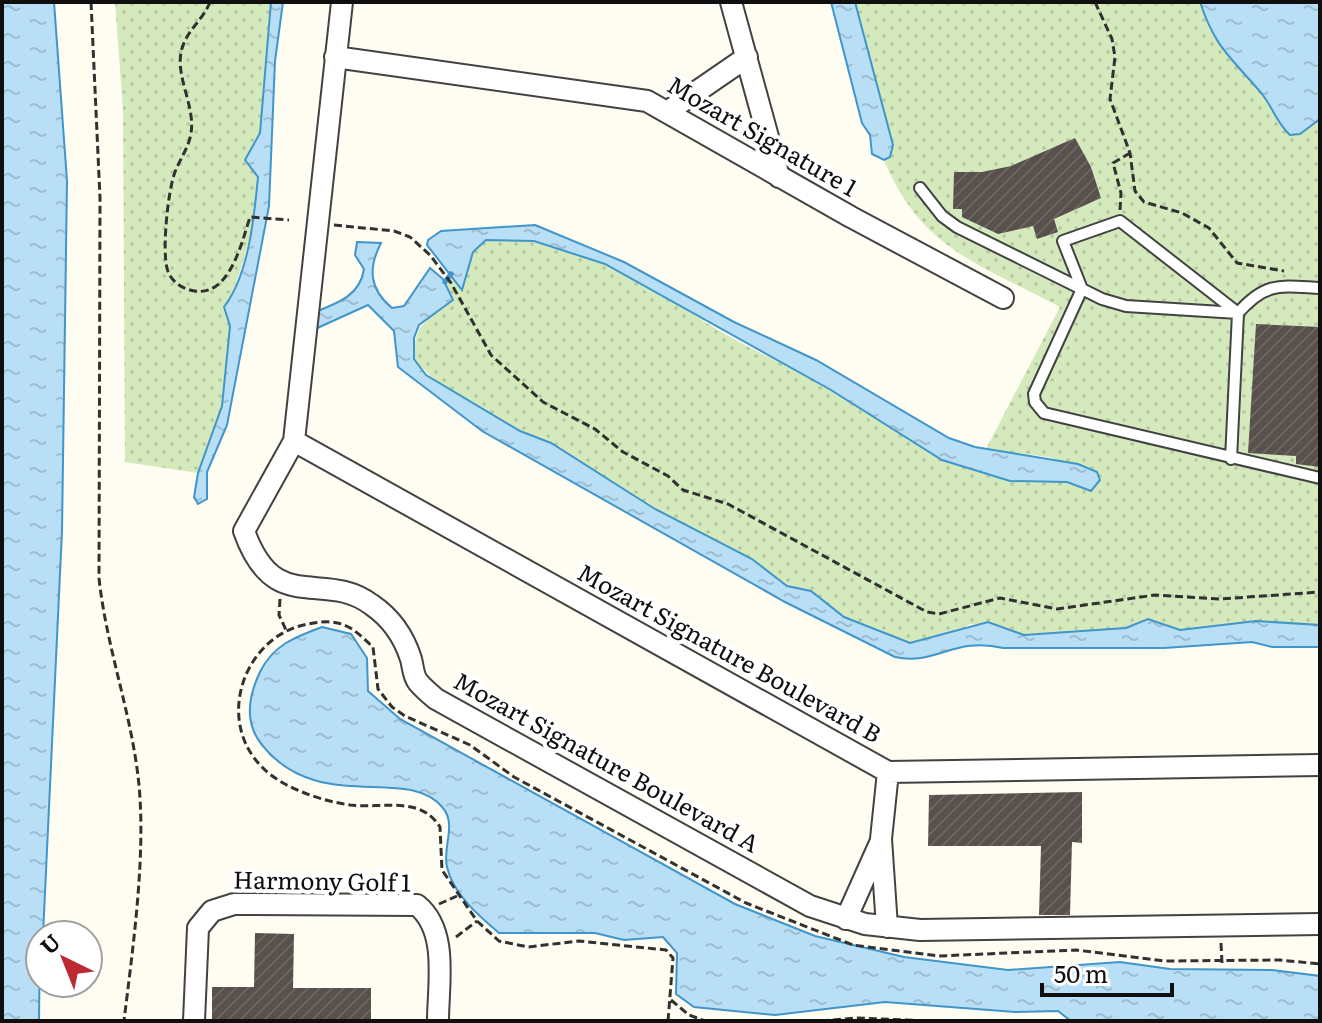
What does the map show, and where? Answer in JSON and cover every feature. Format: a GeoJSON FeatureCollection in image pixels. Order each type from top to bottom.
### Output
{"type":"FeatureCollection","features":[{"type":"Feature","properties":{"kind":"street","name":"Mozart Signature Boulevard A"},"geometry":{"type":"LineString","coordinates":[[342,2],[294,441],[244,531],[253,558],[286,583],[310,590],[346,592],[371,603],[395,625],[410,655],[416,680],[436,699],[810,906],[846,919],[920,930],[1320,924]]}},
{"type":"Feature","properties":{"kind":"street"},"geometry":{"type":"LineString","coordinates":[[731,2],[779,177]]}},
{"type":"Feature","properties":{"kind":"street","name":"Mozart Signature 1"},"geometry":{"type":"LineString","coordinates":[[335,57],[647,101],[779,177],[1003,298]]}},
{"type":"Feature","properties":{"kind":"street"},"geometry":{"type":"LineString","coordinates":[[667,112],[747,57]]}},
{"type":"Feature","properties":{"kind":"street","name":"Mozart Signature Boulevard B"},"geometry":{"type":"LineString","coordinates":[[294,441],[888,772],[1320,765]]}},
{"type":"Feature","properties":{"kind":"street"},"geometry":{"type":"LineString","coordinates":[[887,927],[881,839],[888,772]]}},
{"type":"Feature","properties":{"kind":"street"},"geometry":{"type":"LineString","coordinates":[[846,919],[881,839]]}},
{"type":"Feature","properties":{"kind":"street","name":"Harmony Golf 1"},"geometry":{"type":"LineString","coordinates":[[194,1021],[198,928],[212,911],[234,904],[417,905],[431,916],[438,946]]}},
{"type":"Feature","properties":{"kind":"street"},"geometry":{"type":"LineString","coordinates":[[438,946],[438,1021]]}},
{"type":"Feature","properties":{"kind":"lane"},"geometry":{"type":"LineString","coordinates":[[920,188],[942,216],[957,227],[1082,289],[1126,306],[1238,313]]}},
{"type":"Feature","properties":{"kind":"lane"},"geometry":{"type":"LineString","coordinates":[[1238,313],[1120,221],[1063,241],[1082,289],[1034,394],[1035,402],[1044,413],[1320,478]]}},
{"type":"Feature","properties":{"kind":"lane"},"geometry":{"type":"LineString","coordinates":[[1231,459],[1238,313],[1251,298],[1272,285],[1320,288]]}},
{"type":"Feature","properties":{"kind":"path"},"geometry":{"type":"LineString","coordinates":[[91,2],[100,198],[99,578],[102,610],[132,735],[140,825],[124,1021]]}},
{"type":"Feature","properties":{"kind":"path"},"geometry":{"type":"LineString","coordinates":[[210,2],[184,43],[182,57],[192,132],[171,190],[167,270],[175,283],[199,292],[227,278],[250,217],[289,220]]}},
{"type":"Feature","properties":{"kind":"path"},"geometry":{"type":"LineString","coordinates":[[1095,2],[1112,39],[1115,57],[1110,99],[1130,153],[1130,175],[1135,191],[1144,202],[1196,220],[1209,228],[1237,263],[1296,272]]}},
{"type":"Feature","properties":{"kind":"path"},"geometry":{"type":"LineString","coordinates":[[1120,221],[1121,193],[1113,163],[1130,153]]}},
{"type":"Feature","properties":{"kind":"path"},"geometry":{"type":"LineString","coordinates":[[331,225],[394,231],[410,237],[430,255],[451,283],[491,355],[543,402],[595,429],[683,490],[740,510],[927,612],[939,614],[1000,598],[1057,609],[1155,595],[1220,599],[1320,592]]}},
{"type":"Feature","properties":{"kind":"path"},"geometry":{"type":"LineString","coordinates":[[1249,266],[1272,285]]}},
{"type":"Feature","properties":{"kind":"path"},"geometry":{"type":"LineString","coordinates":[[286,583],[278,610],[286,630]]}},
{"type":"Feature","properties":{"kind":"path"},"geometry":{"type":"LineString","coordinates":[[668,1021],[673,958],[666,950],[579,941],[528,947],[499,941],[477,921],[442,870],[440,827],[424,810],[410,806],[350,805],[291,788],[261,767],[246,743],[238,695],[254,657],[286,630],[323,622],[348,626],[373,647],[378,689],[392,707],[405,716],[470,745],[514,777],[746,903],[853,945],[939,956],[1076,950],[1165,961],[1280,960],[1320,964]]}},
{"type":"Feature","properties":{"kind":"path"},"geometry":{"type":"LineString","coordinates":[[438,946],[477,921]]}},
{"type":"Feature","properties":{"kind":"path"},"geometry":{"type":"LineString","coordinates":[[670,1000],[689,1015],[705,1021]]}},
{"type":"Feature","properties":{"kind":"path"},"geometry":{"type":"LineString","coordinates":[[821,1021],[932,1021]]}},
{"type":"Feature","properties":{"kind":"green space"},"geometry":{"type":"Polygon","coordinates":[[[115,2],[271,2],[260,133],[250,159],[258,179],[256,207],[242,265],[224,307],[230,326],[222,406],[198,473],[125,462],[123,109],[115,2]]]}},
{"type":"Feature","properties":{"kind":"green space"},"geometry":{"type":"Polygon","coordinates":[[[855,2],[1320,2],[1320,625],[1256,621],[1180,630],[1148,619],[1126,628],[1024,635],[1002,626],[970,624],[957,632],[910,643],[844,617],[811,591],[787,586],[752,559],[655,509],[551,443],[520,431],[445,390],[414,360],[419,330],[453,300],[446,284],[453,277],[463,289],[473,252],[486,241],[515,239],[545,243],[605,264],[634,279],[727,335],[817,382],[956,463],[989,475],[1023,482],[1059,481],[1097,472],[1048,457],[986,449],[1060,307],[956,251],[916,215],[899,191],[884,160],[890,157],[893,144],[855,2]]]}},
{"type":"Feature","properties":{"kind":"water"},"geometry":{"type":"Polygon","coordinates":[[[2,2],[54,2],[67,181],[62,531],[44,919],[24,919],[24,999],[39,999],[39,1021],[2,1021],[2,2]]]}},
{"type":"Feature","properties":{"kind":"water"},"geometry":{"type":"Polygon","coordinates":[[[271,2],[283,2],[275,61],[269,206],[227,425],[207,472],[207,499],[198,504],[194,497],[198,473],[222,406],[230,326],[224,307],[245,262],[252,227],[258,177],[245,160],[260,133],[271,2]]]}},
{"type":"Feature","properties":{"kind":"water"},"geometry":{"type":"Polygon","coordinates":[[[831,2],[855,2],[893,145],[890,157],[884,160],[872,154],[870,135],[862,123],[831,2]]]}},
{"type":"Feature","properties":{"kind":"water"},"geometry":{"type":"Polygon","coordinates":[[[1200,2],[1320,2],[1320,119],[1300,134],[1290,135],[1262,94],[1219,43],[1200,2]]]}},
{"type":"Feature","properties":{"kind":"water"},"geometry":{"type":"Polygon","coordinates":[[[535,225],[624,262],[734,322],[816,360],[949,438],[975,447],[1078,464],[1097,472],[1100,480],[1091,491],[1067,482],[1010,481],[942,460],[831,390],[605,264],[534,241],[486,240],[473,252],[462,290],[427,245],[428,240],[441,231],[535,225]]]}},
{"type":"Feature","properties":{"kind":"water"},"geometry":{"type":"Polygon","coordinates":[[[357,242],[381,243],[374,261],[373,278],[384,301],[392,308],[404,306],[430,268],[443,279],[453,300],[419,325],[414,338],[414,359],[426,375],[520,431],[551,443],[655,509],[752,559],[787,586],[811,591],[844,617],[910,643],[988,622],[1024,635],[1126,628],[1148,619],[1180,630],[1256,621],[1320,625],[1320,647],[1272,647],[1252,642],[1164,648],[1003,648],[986,645],[958,648],[922,658],[895,657],[785,602],[482,431],[398,367],[394,331],[368,305],[313,330],[310,314],[345,298],[362,279],[364,269],[355,255],[357,242]]]}},
{"type":"Feature","properties":{"kind":"water"},"geometry":{"type":"Polygon","coordinates":[[[322,627],[351,634],[367,658],[368,691],[400,719],[735,904],[815,936],[904,957],[1008,970],[1120,962],[1170,969],[1272,970],[1320,976],[1320,1021],[1071,1021],[1058,1011],[1015,1012],[885,1002],[775,1015],[694,1007],[676,994],[677,953],[663,937],[624,940],[595,933],[499,933],[468,904],[450,877],[446,860],[449,822],[443,808],[428,796],[408,790],[335,785],[309,779],[285,766],[256,737],[250,719],[251,700],[265,663],[286,643],[322,627]]]}},
{"type":"Feature","properties":{"kind":"building"},"geometry":{"type":"Polygon","coordinates":[[[1075,138],[1091,167],[1101,198],[1054,219],[1058,232],[1037,239],[1033,226],[998,234],[962,217],[962,209],[953,209],[954,172],[982,172],[1011,166],[1075,138]]]}},
{"type":"Feature","properties":{"kind":"building"},"geometry":{"type":"Polygon","coordinates":[[[1256,324],[1320,327],[1320,467],[1296,464],[1296,456],[1248,453],[1256,324]]]}},
{"type":"Feature","properties":{"kind":"building"},"geometry":{"type":"Polygon","coordinates":[[[1082,792],[1082,843],[1072,842],[1070,915],[1039,915],[1041,846],[928,846],[929,795],[1082,792]]]}},
{"type":"Feature","properties":{"kind":"building"},"geometry":{"type":"Polygon","coordinates":[[[255,933],[294,934],[293,988],[371,988],[371,1021],[212,1021],[212,987],[254,987],[255,933]]]}},
{"type":"Feature","properties":{"kind":"waterway"},"geometry":{"type":"LineString","coordinates":[[445,282],[451,274]]}}]}
